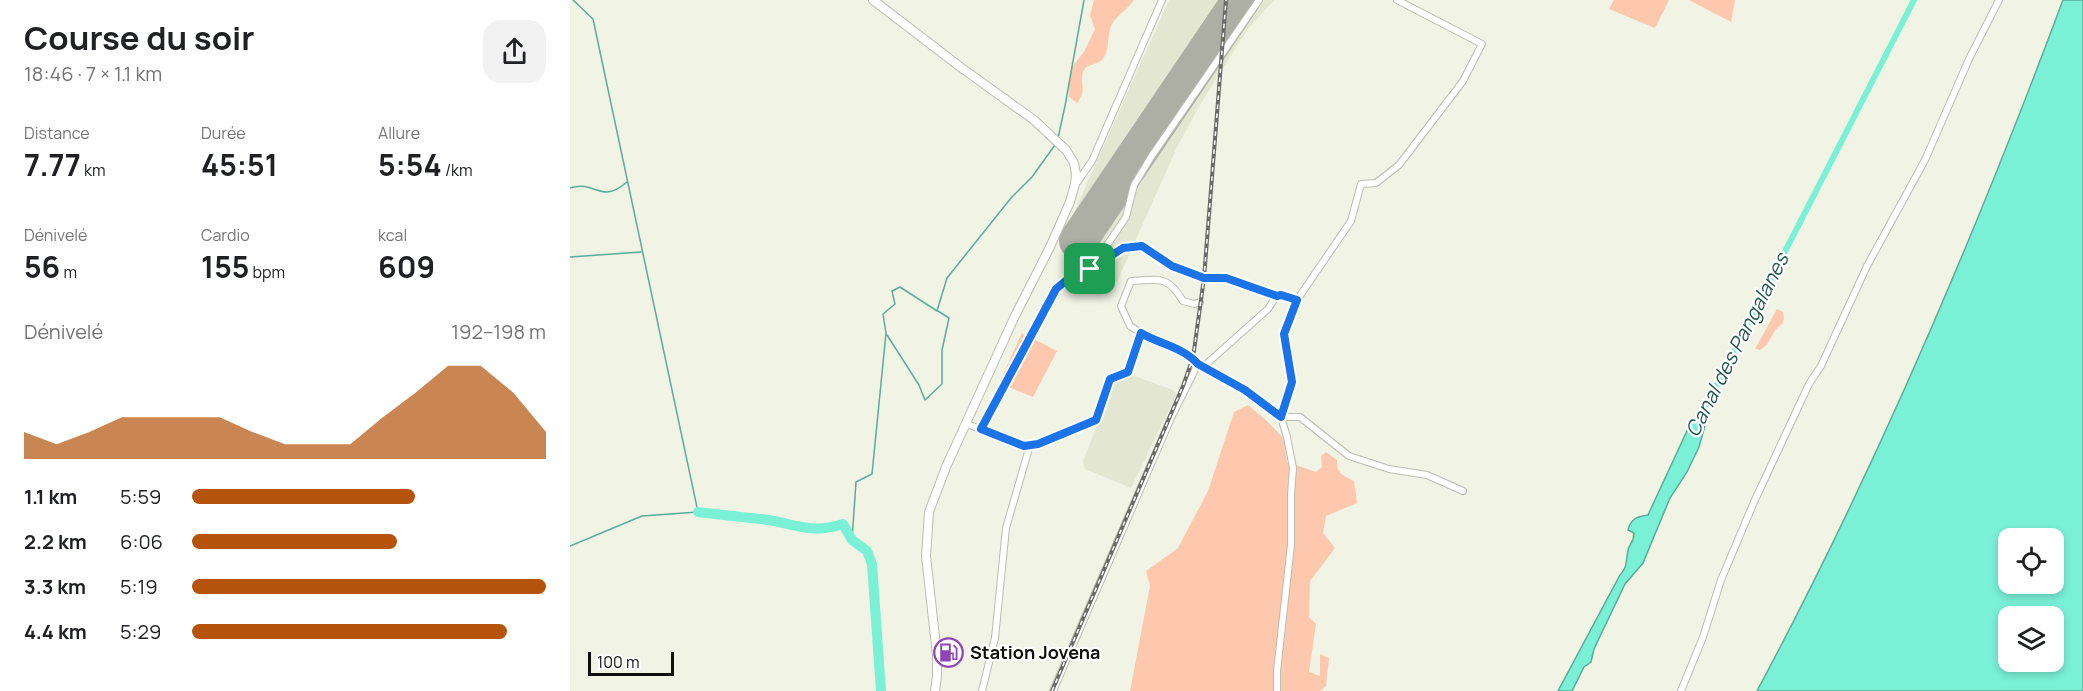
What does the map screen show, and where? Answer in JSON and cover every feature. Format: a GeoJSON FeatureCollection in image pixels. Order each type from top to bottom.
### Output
{"type":"FeatureCollection","features":[{"type":"Feature","properties":{"kind":"main road"},"geometry":{"type":"LineString","coordinates":[[873,0],[1034,120],[1066,150],[1074,164],[1076,184],[1050,247],[1026,292],[946,467],[929,512],[926,556],[937,655],[934,691]]}},
{"type":"Feature","properties":{"kind":"street"},"geometry":{"type":"LineString","coordinates":[[1076,184],[1092,161],[1162,0]]}},
{"type":"Feature","properties":{"kind":"street"},"geometry":{"type":"LineString","coordinates":[[1090,269],[1126,217],[1134,185],[1151,157],[1259,0]]}},
{"type":"Feature","properties":{"kind":"street"},"geometry":{"type":"LineString","coordinates":[[1277,691],[1280,635],[1291,545],[1293,468],[1281,417],[1292,382],[1284,334],[1297,300],[1351,221],[1361,184],[1376,183],[1399,165],[1463,81],[1482,44],[1397,0]]}},
{"type":"Feature","properties":{"kind":"street"},"geometry":{"type":"LineString","coordinates":[[1681,691],[1703,637],[1722,580],[1759,491],[1809,384],[1821,366],[1867,266],[1925,160],[1969,59],[1999,0]]}},
{"type":"Feature","properties":{"kind":"street"},"geometry":{"type":"LineString","coordinates":[[981,429],[1056,289],[1069,278],[1090,269],[1123,248],[1142,246],[1172,266],[1204,278],[1226,278],[1277,296],[1297,300]]}},
{"type":"Feature","properties":{"kind":"street"},"geometry":{"type":"LineString","coordinates":[[1200,302],[1194,304],[1182,301],[1174,287],[1155,278],[1131,281],[1121,306],[1130,326],[1154,341],[1166,343],[1193,358],[1245,390],[1281,417],[1300,417],[1349,456],[1389,469],[1427,475],[1463,491]]}},
{"type":"Feature","properties":{"kind":"street"},"geometry":{"type":"LineString","coordinates":[[1053,691],[1171,418],[1201,365],[1268,309],[1277,296]]}},
{"type":"Feature","properties":{"kind":"street"},"geometry":{"type":"LineString","coordinates":[[967,424],[1024,446],[1096,420],[1110,379],[1128,372],[1141,333]]}},
{"type":"Feature","properties":{"kind":"street"},"geometry":{"type":"LineString","coordinates":[[982,691],[995,638],[1006,528],[1030,445]]}},
{"type":"Feature","properties":{"kind":"shaded area"},"geometry":{"type":"Polygon","coordinates":[[[1094,0],[1134,0],[1112,24],[1105,56],[1102,60],[1084,69],[1083,90],[1077,103],[1069,97],[1069,81],[1072,67],[1084,52],[1095,29],[1090,15],[1094,0]]]}},
{"type":"Feature","properties":{"kind":"shaded area"},"geometry":{"type":"Polygon","coordinates":[[[1169,0],[1274,0],[1247,30],[1200,105],[1178,145],[1117,282],[1059,246],[1169,0]]]}},
{"type":"Feature","properties":{"kind":"shaded area"},"geometry":{"type":"Polygon","coordinates":[[[1614,0],[1669,0],[1655,28],[1609,9],[1614,0]]]}},
{"type":"Feature","properties":{"kind":"shaded area"},"geometry":{"type":"Polygon","coordinates":[[[1689,0],[1735,0],[1731,22],[1689,0]]]}},
{"type":"Feature","properties":{"kind":"shaded area"},"geometry":{"type":"Polygon","coordinates":[[[1777,309],[1783,312],[1782,324],[1764,347],[1760,350],[1755,349],[1777,309]]]}},
{"type":"Feature","properties":{"kind":"shaded area"},"geometry":{"type":"Polygon","coordinates":[[[1022,333],[1057,351],[1033,397],[999,383],[1022,333]]]}},
{"type":"Feature","properties":{"kind":"shaded area"},"geometry":{"type":"Polygon","coordinates":[[[1113,373],[1129,374],[1173,390],[1177,394],[1131,488],[1085,469],[1083,462],[1114,380],[1113,373]]]}},
{"type":"Feature","properties":{"kind":"shaded area"},"geometry":{"type":"Polygon","coordinates":[[[1248,405],[1284,439],[1287,462],[1316,472],[1322,467],[1321,456],[1326,452],[1337,460],[1341,474],[1354,481],[1357,503],[1326,516],[1323,533],[1335,548],[1310,581],[1309,617],[1316,624],[1309,672],[1320,676],[1320,654],[1329,658],[1326,686],[1320,691],[1130,691],[1150,586],[1146,571],[1178,548],[1208,491],[1234,412],[1248,405]]]}},
{"type":"Feature","properties":{"kind":"water"},"geometry":{"type":"Polygon","coordinates":[[[2063,0],[2083,0],[2083,691],[1757,691],[1843,523],[1883,437],[1922,351],[1995,176],[2063,0]]]}},
{"type":"Feature","properties":{"kind":"water"},"geometry":{"type":"Polygon","coordinates":[[[1693,418],[1706,422],[1699,447],[1687,472],[1670,498],[1643,563],[1625,584],[1594,649],[1591,662],[1584,667],[1572,691],[1558,691],[1625,568],[1634,535],[1628,530],[1629,526],[1635,519],[1648,515],[1693,418]]]}},
{"type":"Feature","properties":{"kind":"waterway"},"geometry":{"type":"LineString","coordinates":[[570,546],[642,516],[698,512],[593,19],[573,0]]}},
{"type":"Feature","properties":{"kind":"waterway"},"geometry":{"type":"LineString","coordinates":[[1058,138],[1084,0]]}},
{"type":"Feature","properties":{"kind":"waterway","name":"Canal des Pangalanes"},"geometry":{"type":"LineString","coordinates":[[1695,427],[1914,0]]}},
{"type":"Feature","properties":{"kind":"waterway"},"geometry":{"type":"LineString","coordinates":[[852,540],[856,482],[872,474],[886,333],[883,314],[895,304],[892,291],[900,287],[937,311],[947,278],[1011,198],[1032,177],[1055,145]]}},
{"type":"Feature","properties":{"kind":"waterway"},"geometry":{"type":"LineString","coordinates":[[570,188],[579,186],[610,192],[627,182]]}},
{"type":"Feature","properties":{"kind":"waterway"},"geometry":{"type":"LineString","coordinates":[[570,257],[641,252]]}},
{"type":"Feature","properties":{"kind":"waterway"},"geometry":{"type":"LineString","coordinates":[[887,335],[919,385],[925,400],[942,384],[942,350],[949,318],[938,311]]}},
{"type":"Feature","properties":{"kind":"waterway"},"geometry":{"type":"LineString","coordinates":[[698,512],[814,528],[843,524],[852,540],[867,551],[872,564],[881,691]]}},
{"type":"Feature","properties":{"kind":"runway"},"geometry":{"type":"LineString","coordinates":[[1078,241],[1241,0]]}},
{"type":"Feature","properties":{"kind":"railway"},"geometry":{"type":"LineString","coordinates":[[1052,691],[1193,358],[1204,278],[1226,0]]}},
{"type":"Feature","properties":{"kind":"place","name":"Station Jovena"},"geometry":{"type":"Point","coordinates":[949,653]}},
{"type":"Feature","properties":{"kind":"route"},"geometry":{"type":"LineString","coordinates":[[1142,246],[1172,266],[1204,278],[1226,278],[1277,296],[1297,300],[1284,334],[1292,382],[1281,417],[1245,390],[1198,364],[1193,358],[1166,343],[1154,341],[1141,333],[1128,372],[1110,379],[1096,420],[1038,444],[1024,446],[981,429],[1056,289],[1069,278],[1090,269],[1123,248],[1142,246]]}}]}
